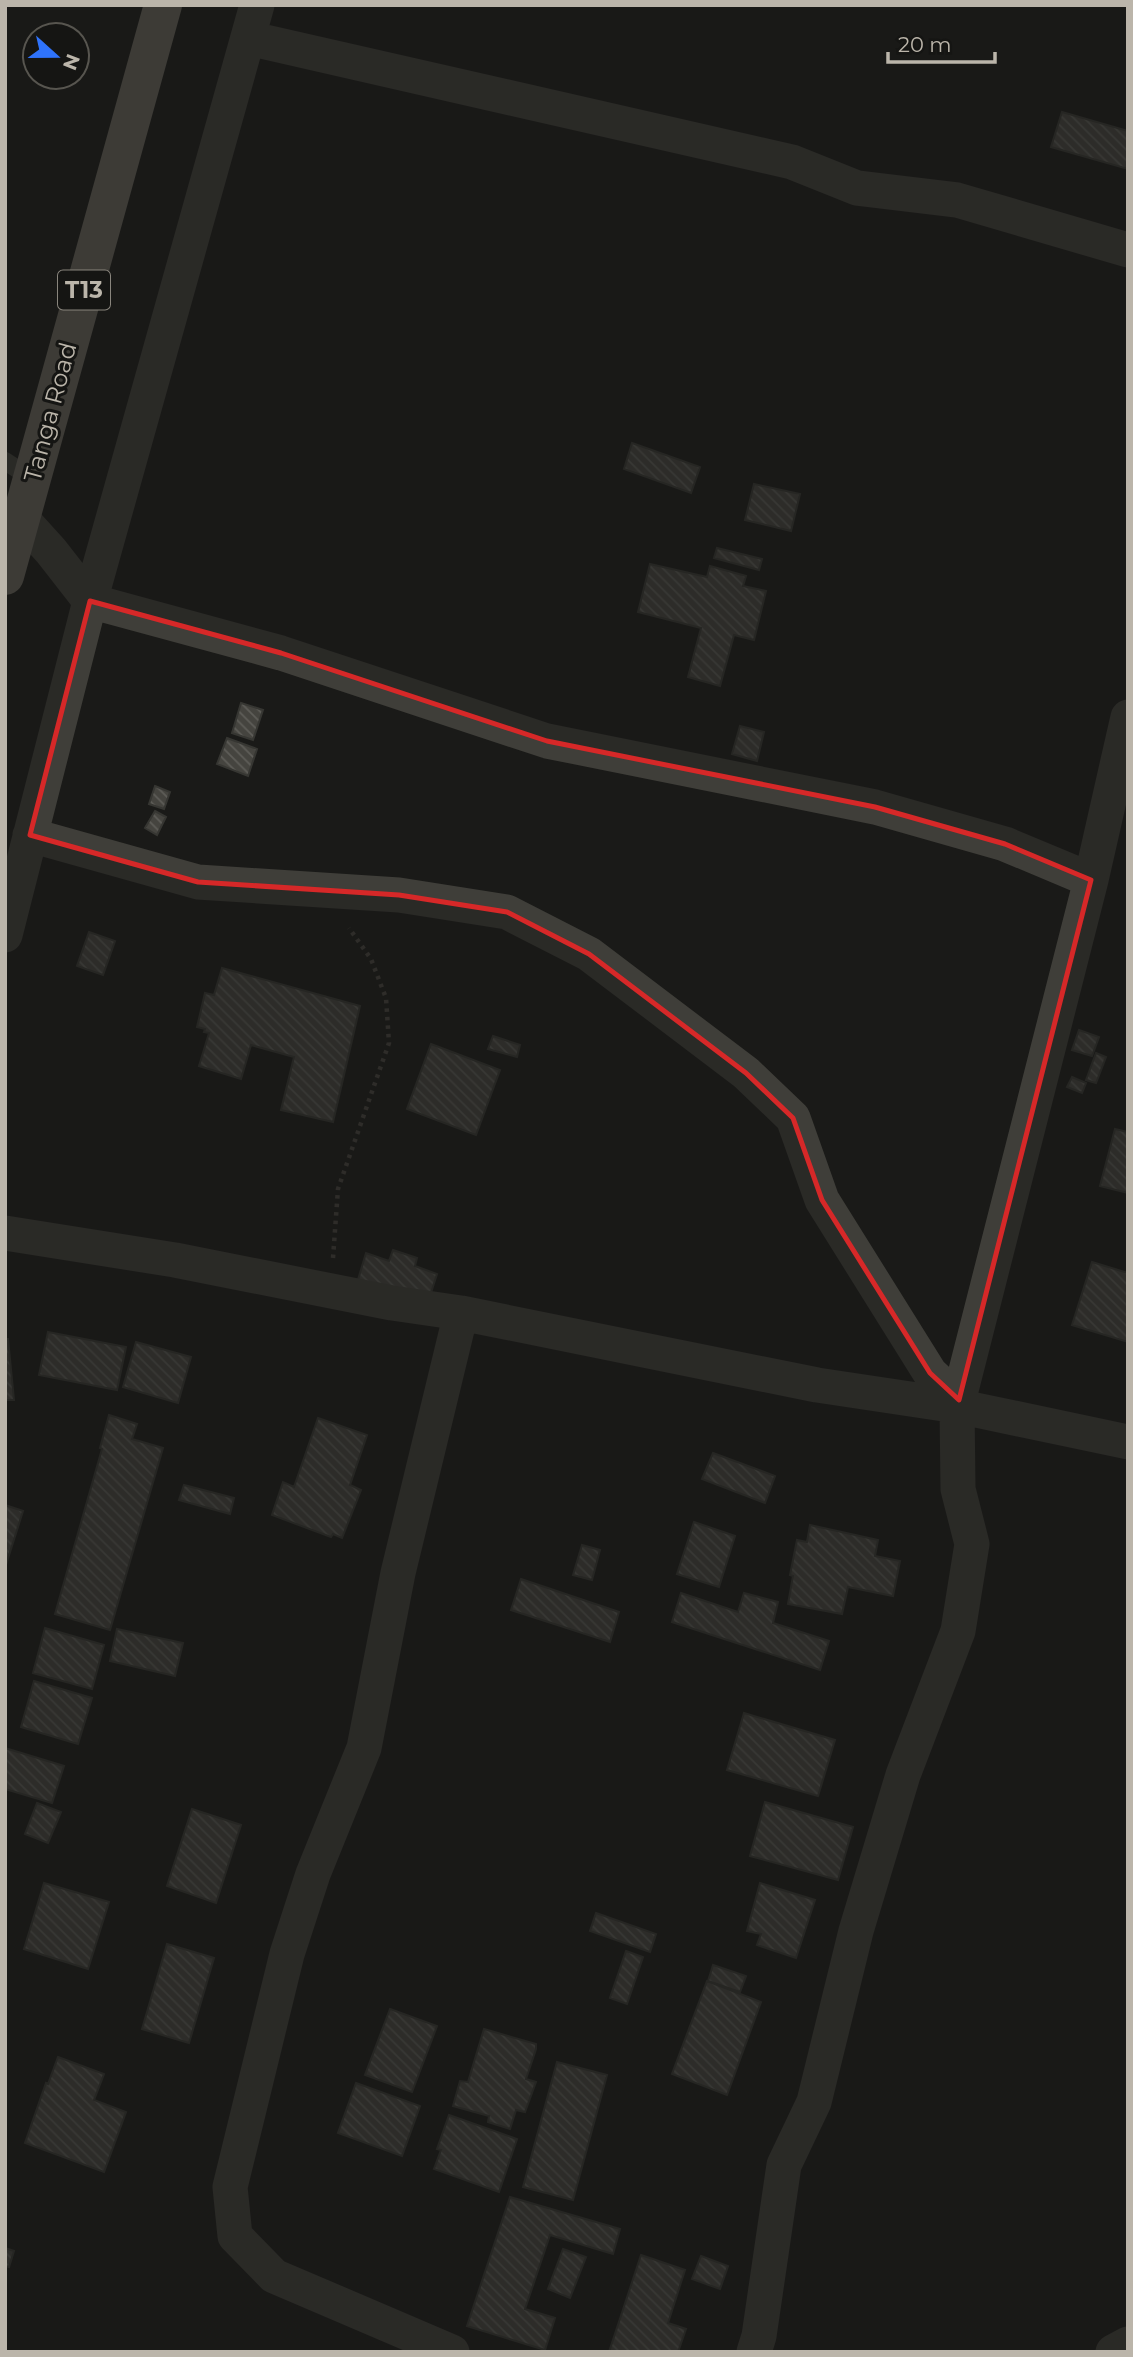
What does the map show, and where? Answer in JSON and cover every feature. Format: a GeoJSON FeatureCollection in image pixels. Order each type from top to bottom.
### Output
{"type":"FeatureCollection","features":[{"type":"Feature","properties":{"kind":"highway","name":"Tanga Road"},"geometry":{"type":"LineString","coordinates":[[5,576],[22,519],[18,470],[163,5]]}},
{"type":"Feature","properties":{"kind":"street"},"geometry":{"type":"LineString","coordinates":[[5,935],[90,601],[253,22],[358,64],[792,162],[857,188],[957,200],[1128,250]]}},
{"type":"Feature","properties":{"kind":"street"},"geometry":{"type":"LineString","coordinates":[[22,519],[90,601],[281,653],[547,741],[875,807],[1005,844],[1091,880]]}},
{"type":"Feature","properties":{"kind":"street"},"geometry":{"type":"LineString","coordinates":[[754,2352],[759,2336],[784,2165],[814,2102],[856,1931],[902,1775],[958,1631],[972,1544],[958,1489],[958,1403],[1091,880],[1128,717]]}},
{"type":"Feature","properties":{"kind":"street"},"geometry":{"type":"LineString","coordinates":[[30,835],[198,882],[399,895],[507,912],[589,954],[746,1073],[793,1118],[822,1200],[930,1373],[958,1403]]}},
{"type":"Feature","properties":{"kind":"street"},"geometry":{"type":"LineString","coordinates":[[5,1233],[175,1260],[392,1303],[461,1313],[817,1385],[958,1403],[1128,1442]]}},
{"type":"Feature","properties":{"kind":"street"},"geometry":{"type":"LineString","coordinates":[[452,2352],[274,2276],[235,2236],[230,2187],[287,1954],[313,1874],[363,1748],[398,1573],[461,1313]]}},
{"type":"Feature","properties":{"kind":"street"},"geometry":{"type":"LineString","coordinates":[[1113,2352],[1128,2344]]}},
{"type":"Feature","properties":{"kind":"path"},"geometry":{"type":"LineString","coordinates":[[322,890],[370,959],[386,998],[389,1043],[338,1189],[333,1259],[343,1266]]}},
{"type":"Feature","properties":{"kind":"highlighted area"},"geometry":{"type":"Polygon","coordinates":[[[90,601],[281,653],[547,741],[875,807],[1005,844],[1091,880],[959,1400],[930,1373],[822,1200],[793,1118],[746,1073],[589,954],[507,912],[399,895],[198,882],[30,835],[90,601]]]}},
{"type":"Feature","properties":{"kind":"building"},"geometry":{"type":"Polygon","coordinates":[[[1062,112],[1128,131],[1128,169],[1051,147],[1062,112]]]}},
{"type":"Feature","properties":{"kind":"building"},"geometry":{"type":"Polygon","coordinates":[[[632,443],[700,467],[691,493],[624,469],[632,443]]]}},
{"type":"Feature","properties":{"kind":"building"},"geometry":{"type":"Polygon","coordinates":[[[754,484],[800,494],[791,531],[745,520],[754,484]]]}},
{"type":"Feature","properties":{"kind":"building"},"geometry":{"type":"Polygon","coordinates":[[[717,548],[762,559],[759,570],[714,558],[717,548]]]}},
{"type":"Feature","properties":{"kind":"building"},"geometry":{"type":"Polygon","coordinates":[[[650,564],[707,577],[710,566],[746,576],[743,586],[766,591],[754,640],[734,635],[720,686],[688,677],[701,628],[638,612],[650,564]]]}},
{"type":"Feature","properties":{"kind":"building"},"geometry":{"type":"Polygon","coordinates":[[[241,703],[263,710],[253,740],[232,733],[241,703]]]}},
{"type":"Feature","properties":{"kind":"building"},"geometry":{"type":"Polygon","coordinates":[[[740,726],[764,732],[757,761],[732,754],[740,726]]]}},
{"type":"Feature","properties":{"kind":"building"},"geometry":{"type":"Polygon","coordinates":[[[227,738],[257,749],[248,776],[217,764],[227,738]]]}},
{"type":"Feature","properties":{"kind":"building"},"geometry":{"type":"Polygon","coordinates":[[[155,786],[170,792],[164,809],[149,804],[155,786]]]}},
{"type":"Feature","properties":{"kind":"building"},"geometry":{"type":"Polygon","coordinates":[[[155,811],[166,817],[157,835],[145,828],[155,811]]]}},
{"type":"Feature","properties":{"kind":"building"},"geometry":{"type":"Polygon","coordinates":[[[89,932],[115,941],[103,975],[77,966],[89,932]]]}},
{"type":"Feature","properties":{"kind":"building"},"geometry":{"type":"Polygon","coordinates":[[[222,968],[360,1006],[333,1122],[281,1110],[294,1057],[251,1045],[241,1079],[199,1066],[209,1033],[197,1027],[205,993],[214,995],[222,968]]]}},
{"type":"Feature","properties":{"kind":"building"},"geometry":{"type":"Polygon","coordinates":[[[1079,1030],[1099,1037],[1092,1056],[1072,1050],[1079,1030]]]}},
{"type":"Feature","properties":{"kind":"building"},"geometry":{"type":"Polygon","coordinates":[[[493,1036],[520,1045],[517,1057],[488,1049],[493,1036]]]}},
{"type":"Feature","properties":{"kind":"building"},"geometry":{"type":"Polygon","coordinates":[[[431,1044],[500,1070],[476,1135],[407,1109],[431,1044]]]}},
{"type":"Feature","properties":{"kind":"building"},"geometry":{"type":"Polygon","coordinates":[[[1096,1053],[1106,1057],[1096,1083],[1086,1080],[1096,1053]]]}},
{"type":"Feature","properties":{"kind":"building"},"geometry":{"type":"Polygon","coordinates":[[[1072,1077],[1086,1083],[1082,1093],[1067,1087],[1072,1077]]]}},
{"type":"Feature","properties":{"kind":"building"},"geometry":{"type":"Polygon","coordinates":[[[1115,1129],[1128,1132],[1128,1193],[1100,1186],[1115,1129]]]}},
{"type":"Feature","properties":{"kind":"building"},"geometry":{"type":"Polygon","coordinates":[[[393,1250],[417,1258],[415,1266],[437,1274],[428,1302],[357,1283],[366,1253],[389,1261],[393,1250]]]}},
{"type":"Feature","properties":{"kind":"building"},"geometry":{"type":"Polygon","coordinates":[[[1092,1262],[1128,1273],[1128,1342],[1072,1325],[1092,1262]]]}},
{"type":"Feature","properties":{"kind":"building"},"geometry":{"type":"Polygon","coordinates":[[[48,1332],[126,1347],[117,1390],[39,1375],[48,1332]]]}},
{"type":"Feature","properties":{"kind":"building"},"geometry":{"type":"Polygon","coordinates":[[[5,1339],[8,1339],[14,1400],[5,1400],[5,1339]]]}},
{"type":"Feature","properties":{"kind":"building"},"geometry":{"type":"Polygon","coordinates":[[[136,1342],[191,1357],[178,1403],[123,1387],[136,1342]]]}},
{"type":"Feature","properties":{"kind":"building"},"geometry":{"type":"Polygon","coordinates":[[[109,1415],[137,1424],[132,1439],[163,1448],[110,1630],[55,1614],[102,1449],[100,1448],[109,1415]]]}},
{"type":"Feature","properties":{"kind":"building"},"geometry":{"type":"Polygon","coordinates":[[[318,1418],[367,1435],[350,1485],[361,1490],[342,1538],[333,1534],[331,1537],[272,1515],[283,1482],[294,1487],[318,1418]]]}},
{"type":"Feature","properties":{"kind":"building"},"geometry":{"type":"Polygon","coordinates":[[[713,1453],[775,1476],[765,1503],[702,1479],[713,1453]]]}},
{"type":"Feature","properties":{"kind":"building"},"geometry":{"type":"Polygon","coordinates":[[[184,1485],[234,1498],[230,1514],[179,1500],[184,1485]]]}},
{"type":"Feature","properties":{"kind":"building"},"geometry":{"type":"Polygon","coordinates":[[[5,1505],[23,1511],[5,1568],[5,1505]]]}},
{"type":"Feature","properties":{"kind":"building"},"geometry":{"type":"Polygon","coordinates":[[[694,1522],[735,1536],[719,1587],[677,1574],[694,1522]]]}},
{"type":"Feature","properties":{"kind":"building"},"geometry":{"type":"Polygon","coordinates":[[[810,1525],[878,1540],[875,1556],[900,1561],[893,1596],[848,1587],[842,1614],[788,1604],[797,1540],[807,1542],[810,1525]]]}},
{"type":"Feature","properties":{"kind":"building"},"geometry":{"type":"Polygon","coordinates":[[[582,1545],[600,1550],[592,1580],[573,1575],[582,1545]]]}},
{"type":"Feature","properties":{"kind":"building"},"geometry":{"type":"Polygon","coordinates":[[[521,1579],[619,1612],[610,1642],[511,1610],[521,1579]]]}},
{"type":"Feature","properties":{"kind":"building"},"geometry":{"type":"Polygon","coordinates":[[[681,1593],[738,1612],[744,1593],[778,1602],[773,1623],[829,1641],[820,1670],[672,1622],[681,1593]]]}},
{"type":"Feature","properties":{"kind":"building"},"geometry":{"type":"Polygon","coordinates":[[[45,1628],[104,1645],[92,1689],[33,1673],[45,1628]]]}},
{"type":"Feature","properties":{"kind":"building"},"geometry":{"type":"Polygon","coordinates":[[[117,1629],[183,1643],[175,1676],[110,1661],[117,1629]]]}},
{"type":"Feature","properties":{"kind":"building"},"geometry":{"type":"Polygon","coordinates":[[[34,1681],[92,1698],[78,1744],[21,1727],[34,1681]]]}},
{"type":"Feature","properties":{"kind":"building"},"geometry":{"type":"Polygon","coordinates":[[[744,1713],[835,1740],[818,1796],[727,1770],[744,1713]]]}},
{"type":"Feature","properties":{"kind":"building"},"geometry":{"type":"Polygon","coordinates":[[[5,1748],[64,1766],[52,1803],[5,1789],[5,1748]]]}},
{"type":"Feature","properties":{"kind":"building"},"geometry":{"type":"Polygon","coordinates":[[[765,1802],[853,1827],[838,1880],[750,1856],[765,1802]]]}},
{"type":"Feature","properties":{"kind":"building"},"geometry":{"type":"Polygon","coordinates":[[[37,1803],[61,1812],[48,1843],[25,1834],[37,1803]]]}},
{"type":"Feature","properties":{"kind":"building"},"geometry":{"type":"Polygon","coordinates":[[[192,1809],[241,1825],[216,1903],[167,1886],[192,1809]]]}},
{"type":"Feature","properties":{"kind":"building"},"geometry":{"type":"Polygon","coordinates":[[[44,1883],[109,1902],[88,1969],[24,1949],[44,1883]]]}},
{"type":"Feature","properties":{"kind":"building"},"geometry":{"type":"Polygon","coordinates":[[[760,1883],[815,1900],[796,1958],[757,1945],[761,1934],[747,1931],[760,1883]]]}},
{"type":"Feature","properties":{"kind":"building"},"geometry":{"type":"Polygon","coordinates":[[[596,1913],[656,1934],[650,1952],[590,1931],[596,1913]]]}},
{"type":"Feature","properties":{"kind":"building"},"geometry":{"type":"Polygon","coordinates":[[[167,1944],[214,1958],[189,2043],[142,2029],[167,1944]]]}},
{"type":"Feature","properties":{"kind":"building"},"geometry":{"type":"Polygon","coordinates":[[[626,1951],[643,1957],[627,2004],[610,1998],[626,1951]]]}},
{"type":"Feature","properties":{"kind":"building"},"geometry":{"type":"Polygon","coordinates":[[[713,1965],[746,1976],[740,1992],[708,1981],[713,1965]]]}},
{"type":"Feature","properties":{"kind":"building"},"geometry":{"type":"Polygon","coordinates":[[[707,1981],[761,2002],[727,2095],[672,2074],[707,1981]]]}},
{"type":"Feature","properties":{"kind":"building"},"geometry":{"type":"Polygon","coordinates":[[[390,2009],[437,2026],[412,2092],[365,2075],[390,2009]]]}},
{"type":"Feature","properties":{"kind":"building"},"geometry":{"type":"Polygon","coordinates":[[[484,2029],[536,2044],[526,2079],[536,2082],[525,2112],[516,2110],[510,2129],[488,2122],[489,2116],[453,2106],[460,2081],[468,2082],[484,2029]]]}},
{"type":"Feature","properties":{"kind":"building"},"geometry":{"type":"Polygon","coordinates":[[[58,2057],[104,2074],[94,2100],[126,2112],[104,2172],[25,2143],[58,2057]]]}},
{"type":"Feature","properties":{"kind":"building"},"geometry":{"type":"Polygon","coordinates":[[[557,2062],[607,2075],[573,2200],[523,2187],[557,2062]]]}},
{"type":"Feature","properties":{"kind":"building"},"geometry":{"type":"Polygon","coordinates":[[[356,2083],[420,2106],[402,2156],[338,2133],[356,2083]]]}},
{"type":"Feature","properties":{"kind":"building"},"geometry":{"type":"Polygon","coordinates":[[[449,2115],[517,2139],[499,2192],[434,2169],[441,2150],[437,2149],[449,2115]]]}},
{"type":"Feature","properties":{"kind":"building"},"geometry":{"type":"Polygon","coordinates":[[[510,2197],[620,2229],[613,2254],[550,2235],[525,2309],[555,2318],[545,2350],[467,2326],[510,2197]]]}},
{"type":"Feature","properties":{"kind":"building"},"geometry":{"type":"Polygon","coordinates":[[[5,2248],[14,2251],[9,2267],[5,2266],[5,2248]]]}},
{"type":"Feature","properties":{"kind":"building"},"geometry":{"type":"Polygon","coordinates":[[[563,2249],[586,2257],[570,2298],[548,2289],[563,2249]]]}},
{"type":"Feature","properties":{"kind":"building"},"geometry":{"type":"Polygon","coordinates":[[[641,2255],[685,2270],[668,2323],[686,2329],[678,2352],[609,2352],[641,2255]]]}},
{"type":"Feature","properties":{"kind":"building"},"geometry":{"type":"Polygon","coordinates":[[[701,2256],[728,2266],[720,2289],[692,2279],[701,2256]]]}}]}
